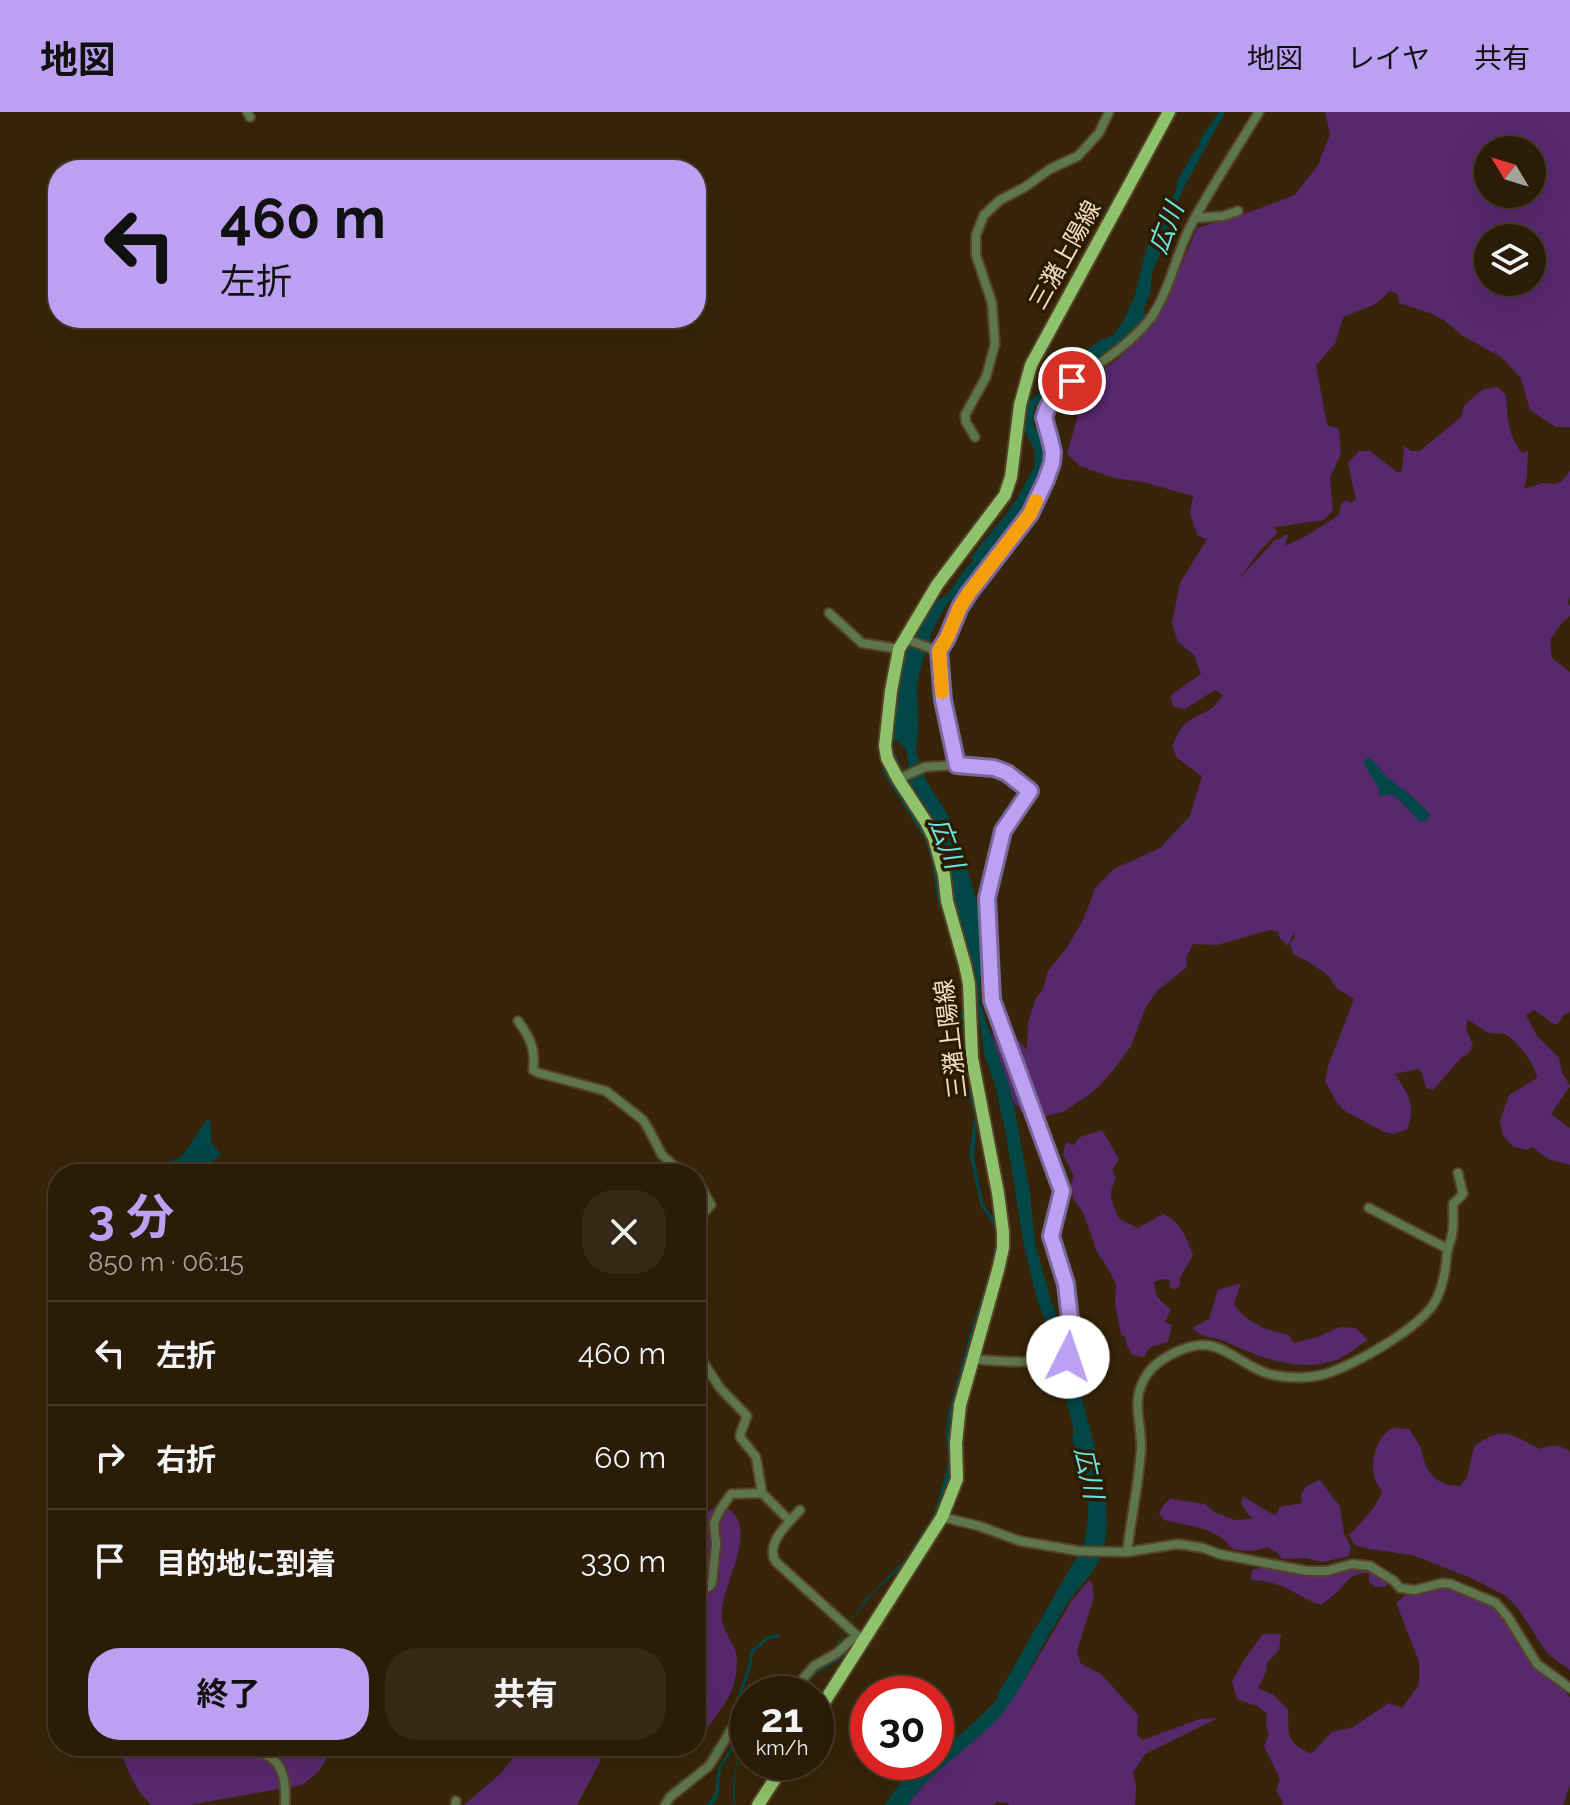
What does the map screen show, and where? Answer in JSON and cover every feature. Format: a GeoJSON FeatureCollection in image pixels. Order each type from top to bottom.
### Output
{"type":"FeatureCollection","features":[{"type":"Feature","properties":{"kind":"main road","name":"三潴上陽線"},"geometry":{"type":"LineString","coordinates":[[834,1685],[942,1517],[957,1479],[960,1405],[1003,1248],[1001,1219],[972,1058],[969,984],[934,838],[901,777],[887,758],[885,746],[891,691],[905,643],[937,585],[1005,495],[1011,477],[1020,405],[1031,365],[1169,112]]}},
{"type":"Feature","properties":{"kind":"main road"},"geometry":{"type":"LineString","coordinates":[[758,1805],[774,1780]]}},
{"type":"Feature","properties":{"kind":"street"},"geometry":{"type":"LineString","coordinates":[[975,437],[965,415],[986,377],[995,344],[992,303],[976,255],[976,235],[984,215],[1000,200],[1050,169],[1078,156],[1099,133],[1109,112]]}},
{"type":"Feature","properties":{"kind":"street"},"geometry":{"type":"LineString","coordinates":[[957,765],[943,700],[939,651],[960,607],[1030,514],[1046,480],[1053,452],[1044,418],[1052,399],[1118,349],[1153,314],[1195,218],[1259,112]]}},
{"type":"Feature","properties":{"kind":"street"},"geometry":{"type":"LineString","coordinates":[[1195,218],[1223,216],[1238,211]]}},
{"type":"Feature","properties":{"kind":"street"},"geometry":{"type":"LineString","coordinates":[[829,613],[862,643],[905,643],[939,651]]}},
{"type":"Feature","properties":{"kind":"street"},"geometry":{"type":"LineString","coordinates":[[901,777],[925,767],[957,765],[994,768],[1007,773],[1030,791],[1003,831],[987,898],[992,1000],[1062,1191],[1051,1236],[1066,1284],[1073,1346],[1068,1357],[1054,1360],[1018,1363],[972,1359]]}},
{"type":"Feature","properties":{"kind":"street"},"geometry":{"type":"LineString","coordinates":[[518,1021],[535,1053],[533,1070],[606,1091],[643,1120],[662,1155],[672,1164]]}},
{"type":"Feature","properties":{"kind":"street"},"geometry":{"type":"LineString","coordinates":[[1127,1552],[1141,1449],[1138,1390],[1150,1370],[1185,1348],[1202,1344],[1217,1347],[1250,1367],[1269,1374],[1295,1379],[1320,1376],[1345,1368],[1411,1328],[1426,1315],[1442,1286],[1452,1234],[1453,1204],[1463,1194],[1458,1173]]}},
{"type":"Feature","properties":{"kind":"street"},"geometry":{"type":"LineString","coordinates":[[1369,1208],[1448,1249]]}},
{"type":"Feature","properties":{"kind":"street"},"geometry":{"type":"LineString","coordinates":[[706,1366],[720,1388],[747,1416],[740,1437],[756,1457],[762,1493],[790,1521]]}},
{"type":"Feature","properties":{"kind":"street"},"geometry":{"type":"LineString","coordinates":[[706,1589],[711,1584],[716,1544],[714,1523],[731,1494],[762,1493]]}},
{"type":"Feature","properties":{"kind":"street"},"geometry":{"type":"LineString","coordinates":[[800,1510],[772,1547],[772,1556],[861,1639],[814,1666],[805,1676]]}},
{"type":"Feature","properties":{"kind":"street"},"geometry":{"type":"LineString","coordinates":[[942,1517],[1020,1541],[1079,1551],[1127,1552],[1178,1544],[1307,1571],[1327,1571],[1352,1564],[1370,1566],[1400,1588],[1415,1590],[1442,1583],[1451,1584],[1496,1603],[1537,1664],[1570,1688]]}},
{"type":"Feature","properties":{"kind":"street"},"geometry":{"type":"LineString","coordinates":[[665,1805],[670,1797],[709,1766],[730,1732]]}},
{"type":"Feature","properties":{"kind":"street"},"geometry":{"type":"LineString","coordinates":[[268,1756],[278,1765],[285,1780],[285,1805]]}},
{"type":"Feature","properties":{"kind":"shaded area"},"geometry":{"type":"Polygon","coordinates":[[[1325,112],[1570,112],[1570,427],[1556,427],[1530,410],[1521,378],[1501,357],[1430,313],[1399,303],[1398,294],[1390,291],[1374,305],[1343,317],[1335,344],[1316,365],[1327,425],[1339,429],[1341,453],[1330,478],[1333,510],[1324,520],[1275,527],[1277,533],[1239,579],[1276,539],[1288,535],[1285,546],[1306,536],[1339,515],[1341,504],[1346,500],[1352,503],[1356,500],[1348,463],[1359,451],[1370,451],[1397,472],[1402,471],[1404,446],[1411,451],[1420,451],[1461,417],[1464,406],[1484,389],[1498,387],[1506,395],[1514,440],[1522,453],[1528,451],[1524,489],[1561,482],[1570,471],[1570,616],[1550,640],[1552,658],[1570,672],[1570,1012],[1558,1024],[1534,1010],[1526,1015],[1537,1036],[1559,1058],[1570,1086],[1551,1114],[1570,1128],[1570,1165],[1548,1159],[1532,1147],[1527,1150],[1514,1147],[1503,1136],[1500,1121],[1509,1095],[1537,1078],[1536,1073],[1526,1055],[1508,1036],[1490,1033],[1467,1020],[1466,1029],[1473,1045],[1433,1090],[1426,1088],[1418,1069],[1395,1074],[1411,1107],[1407,1129],[1393,1134],[1384,1132],[1345,1111],[1325,1082],[1328,1066],[1354,999],[1336,988],[1329,976],[1293,954],[1290,944],[1294,932],[1288,946],[1278,932],[1270,930],[1217,945],[1193,944],[1186,958],[1187,967],[1157,991],[1145,1009],[1131,1046],[1112,1072],[1093,1092],[1063,1112],[1037,1118],[1020,1111],[1008,1093],[998,1063],[992,1034],[1001,1023],[1027,1050],[1028,1022],[1036,998],[1043,989],[1048,971],[1082,922],[1096,887],[1114,869],[1160,848],[1190,816],[1202,776],[1177,758],[1172,746],[1184,725],[1210,709],[1223,695],[1215,690],[1185,709],[1174,707],[1170,697],[1201,674],[1194,655],[1178,642],[1172,623],[1180,583],[1207,539],[1198,536],[1190,514],[1193,496],[1143,482],[1114,478],[1080,466],[1067,454],[1084,394],[1092,378],[1119,358],[1150,325],[1171,290],[1197,228],[1295,195],[1318,165],[1330,134],[1325,112]]]}},
{"type":"Feature","properties":{"kind":"shaded area"},"geometry":{"type":"Polygon","coordinates":[[[1102,1130],[1119,1159],[1112,1170],[1116,1178],[1111,1194],[1119,1219],[1138,1228],[1163,1214],[1179,1226],[1193,1255],[1180,1278],[1180,1286],[1170,1288],[1170,1280],[1154,1282],[1158,1298],[1171,1309],[1165,1322],[1172,1325],[1168,1342],[1149,1348],[1144,1357],[1132,1355],[1126,1338],[1121,1334],[1115,1304],[1116,1284],[1097,1252],[1083,1212],[1073,1199],[1071,1184],[1074,1176],[1063,1155],[1066,1142],[1074,1145],[1080,1137],[1102,1130]]]}},
{"type":"Feature","properties":{"kind":"shaded area"},"geometry":{"type":"Polygon","coordinates":[[[1241,1283],[1234,1304],[1239,1311],[1258,1325],[1289,1335],[1293,1343],[1340,1327],[1356,1328],[1368,1340],[1336,1360],[1308,1365],[1280,1362],[1202,1335],[1192,1328],[1209,1319],[1218,1290],[1241,1283]]]}},
{"type":"Feature","properties":{"kind":"shaded area"},"geometry":{"type":"Polygon","coordinates":[[[1392,1428],[1409,1429],[1420,1446],[1426,1467],[1435,1479],[1449,1485],[1460,1486],[1467,1478],[1474,1446],[1493,1436],[1507,1434],[1540,1449],[1554,1446],[1569,1450],[1570,1670],[1547,1653],[1517,1607],[1506,1596],[1471,1578],[1412,1555],[1355,1545],[1349,1535],[1369,1514],[1382,1490],[1374,1475],[1376,1448],[1392,1428]]]}},
{"type":"Feature","properties":{"kind":"shaded area"},"geometry":{"type":"Polygon","coordinates":[[[1320,1480],[1340,1507],[1344,1534],[1351,1547],[1349,1556],[1323,1562],[1305,1558],[1282,1559],[1267,1547],[1254,1551],[1231,1548],[1210,1531],[1164,1520],[1159,1513],[1171,1499],[1205,1504],[1214,1512],[1235,1520],[1253,1519],[1241,1502],[1243,1497],[1276,1515],[1280,1507],[1302,1503],[1301,1495],[1306,1486],[1320,1480]]]}},
{"type":"Feature","properties":{"kind":"shaded area"},"geometry":{"type":"Polygon","coordinates":[[[717,1505],[732,1512],[739,1524],[741,1538],[722,1619],[737,1661],[735,1676],[730,1676],[730,1692],[706,1729],[706,1513],[717,1505]]]}},
{"type":"Feature","properties":{"kind":"shaded area"},"geometry":{"type":"Polygon","coordinates":[[[1345,1561],[1370,1565],[1393,1577],[1386,1586],[1376,1587],[1369,1582],[1369,1573],[1358,1574],[1321,1605],[1275,1584],[1251,1580],[1252,1570],[1265,1567],[1323,1568],[1345,1561]]]}},
{"type":"Feature","properties":{"kind":"shaded area"},"geometry":{"type":"Polygon","coordinates":[[[1089,1580],[1094,1597],[1077,1651],[1081,1664],[1101,1674],[1138,1715],[1137,1735],[1143,1740],[1200,1719],[1218,1718],[1145,1754],[1133,1773],[1135,1805],[1009,1805],[997,1802],[993,1805],[903,1805],[926,1780],[954,1780],[954,1751],[987,1725],[1013,1699],[1071,1602],[1089,1580]]]}},
{"type":"Feature","properties":{"kind":"shaded area"},"geometry":{"type":"Polygon","coordinates":[[[1430,1582],[1449,1583],[1478,1596],[1506,1618],[1526,1649],[1570,1697],[1570,1785],[1563,1805],[1282,1805],[1276,1790],[1280,1779],[1264,1746],[1269,1734],[1267,1714],[1259,1707],[1237,1699],[1232,1681],[1244,1660],[1263,1634],[1281,1634],[1279,1650],[1267,1663],[1258,1688],[1274,1695],[1288,1710],[1290,1737],[1311,1754],[1332,1732],[1353,1727],[1389,1703],[1402,1708],[1419,1685],[1419,1661],[1396,1603],[1430,1582]]]}},
{"type":"Feature","properties":{"kind":"shaded area"},"geometry":{"type":"Polygon","coordinates":[[[123,1756],[326,1756],[320,1769],[301,1785],[190,1805],[151,1805],[128,1770],[123,1756]]]}},
{"type":"Feature","properties":{"kind":"shaded area"},"geometry":{"type":"Polygon","coordinates":[[[515,1756],[596,1756],[601,1760],[577,1805],[464,1805],[500,1774],[515,1756]]]}},
{"type":"Feature","properties":{"kind":"water","name":"広川"},"geometry":{"type":"Polygon","coordinates":[[[1219,112],[1225,112],[1173,213],[1167,240],[1162,244],[1152,272],[1150,293],[1143,310],[1147,317],[1112,351],[1078,373],[1067,374],[1060,379],[1034,408],[1033,424],[1047,441],[1047,467],[1008,533],[994,546],[993,551],[987,552],[942,613],[930,636],[917,685],[916,753],[927,782],[959,837],[980,913],[989,974],[980,976],[980,1000],[1009,1084],[1030,1193],[1035,1243],[1059,1320],[1058,1333],[1069,1373],[1073,1386],[1081,1395],[1097,1454],[1107,1518],[1098,1562],[1066,1605],[1019,1690],[996,1721],[954,1758],[954,1739],[998,1699],[1084,1544],[1089,1499],[1083,1465],[1072,1440],[1074,1430],[1056,1362],[1056,1347],[1037,1299],[1024,1246],[1006,1134],[995,1084],[985,1058],[952,906],[949,861],[938,833],[891,755],[896,753],[900,765],[908,768],[903,747],[892,740],[889,744],[898,673],[931,601],[947,595],[974,560],[970,558],[1011,508],[1035,465],[1034,449],[1021,424],[1024,405],[1067,364],[1101,340],[1112,336],[1123,322],[1135,295],[1147,246],[1177,189],[1177,181],[1200,146],[1199,141],[1219,112]]]}},
{"type":"Feature","properties":{"kind":"water"},"geometry":{"type":"Polygon","coordinates":[[[1369,757],[1389,779],[1430,814],[1429,819],[1419,821],[1390,794],[1379,797],[1378,787],[1363,762],[1369,757]]]}},
{"type":"Feature","properties":{"kind":"water"},"geometry":{"type":"Polygon","coordinates":[[[964,1010],[964,1071],[978,1115],[974,1157],[984,1205],[998,1224],[998,1244],[995,1266],[974,1325],[950,1419],[952,1463],[949,1481],[933,1521],[918,1546],[863,1605],[830,1661],[856,1640],[888,1592],[854,1648],[811,1676],[826,1663],[866,1598],[903,1562],[934,1514],[948,1465],[947,1417],[971,1329],[991,1269],[996,1236],[995,1227],[981,1206],[969,1154],[975,1115],[958,1067],[960,1011],[964,1010]]]}},
{"type":"Feature","properties":{"kind":"water"},"geometry":{"type":"Polygon","coordinates":[[[209,1119],[211,1142],[221,1154],[209,1164],[160,1164],[184,1154],[209,1119]]]}},
{"type":"Feature","properties":{"kind":"water"},"geometry":{"type":"Polygon","coordinates":[[[730,1749],[721,1768],[718,1798],[712,1805],[706,1805],[715,1791],[719,1766],[730,1749]]]}},
{"type":"Feature","properties":{"kind":"water"},"geometry":{"type":"Polygon","coordinates":[[[736,1780],[735,1805],[733,1803],[736,1780]]]}},
{"type":"Feature","properties":{"kind":"water"},"geometry":{"type":"Polygon","coordinates":[[[904,1780],[929,1780],[908,1805],[885,1805],[904,1780]]]}},
{"type":"Feature","properties":{"kind":"waterway","name":"広川"},"geometry":{"type":"LineString","coordinates":[[883,770],[927,840],[940,906]]}},
{"type":"Feature","properties":{"kind":"waterway"},"geometry":{"type":"LineString","coordinates":[[724,1731],[732,1720],[752,1651],[768,1638],[778,1635]]}},
{"type":"Feature","properties":{"kind":"waterway"},"geometry":{"type":"LineString","coordinates":[[707,1760],[714,1747]]}},
{"type":"Feature","properties":{"kind":"waterway"},"geometry":{"type":"LineString","coordinates":[[680,1782],[706,1762]]}},
{"type":"Feature","properties":{"kind":"waterway"},"geometry":{"type":"LineString","coordinates":[[663,1800],[673,1788]]}},
{"type":"Feature","properties":{"kind":"waterway"},"geometry":{"type":"LineString","coordinates":[[670,1805],[678,1795]]}},
{"type":"Feature","properties":{"kind":"slow traffic"},"geometry":{"type":"LineString","coordinates":[[942,692],[939,651],[960,607],[1030,514],[1036,501]]}},
{"type":"Feature","properties":{"kind":"route"},"geometry":{"type":"LineString","coordinates":[[1068,1357],[1073,1346],[1066,1284],[1051,1236],[1062,1191],[992,1000],[987,898],[1003,831],[1030,791],[1007,773],[994,768],[957,765],[943,700],[939,651],[969,593],[1030,514],[1052,463],[1053,452],[1044,418],[1052,399],[1072,381]]}}]}
